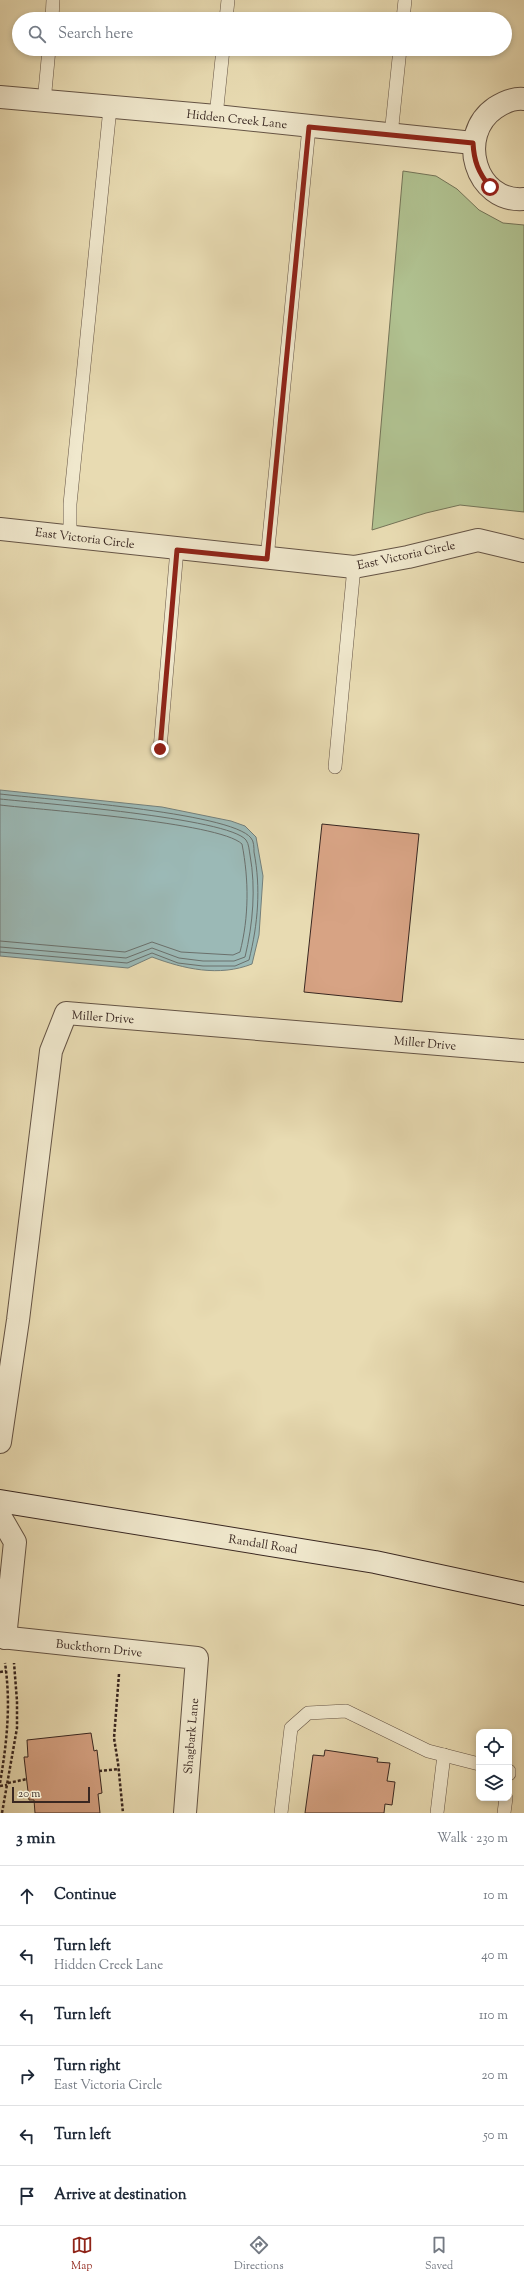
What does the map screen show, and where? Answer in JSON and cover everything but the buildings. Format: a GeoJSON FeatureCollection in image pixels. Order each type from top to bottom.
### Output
{"type":"FeatureCollection","features":[{"type":"Feature","properties":{"kind":"street","name":"Hidden Creek Lane"},"geometry":{"type":"LineString","coordinates":[[0,97],[110,108],[216,116],[309,127],[473,143]]}},
{"type":"Feature","properties":{"kind":"street"},"geometry":{"type":"LineString","coordinates":[[524,99],[503,103],[489,112],[478,126],[473,143],[474,159],[480,174],[490,187],[503,195],[524,199]]}},
{"type":"Feature","properties":{"kind":"street","name":"East Victoria Circle"},"geometry":{"type":"LineString","coordinates":[[0,529],[70,536],[177,550],[354,567],[408,557],[478,540],[524,550]]}},
{"type":"Feature","properties":{"kind":"street","name":"Miller Drive"},"geometry":{"type":"LineString","coordinates":[[0,1442],[20,1312],[51,1051],[66,1013],[524,1051]]}},
{"type":"Feature","properties":{"kind":"street","name":"Randall Road"},"geometry":{"type":"LineString","coordinates":[[0,1501],[375,1562],[524,1594]]}},
{"type":"Feature","properties":{"kind":"street"},"geometry":{"type":"LineString","coordinates":[[0,1516],[15,1542],[5,1647]]}},
{"type":"Feature","properties":{"kind":"street","name":"Buckthorn Drive"},"geometry":{"type":"LineString","coordinates":[[5,1647],[197,1658]]}},
{"type":"Feature","properties":{"kind":"street","name":"Shagbark Lane"},"geometry":{"type":"LineString","coordinates":[[185,1813],[197,1658]]}},
{"type":"Feature","properties":{"kind":"lane"},"geometry":{"type":"LineString","coordinates":[[52,12],[53,0]]}},
{"type":"Feature","properties":{"kind":"lane"},"geometry":{"type":"LineString","coordinates":[[227,12],[228,0]]}},
{"type":"Feature","properties":{"kind":"lane"},"geometry":{"type":"LineString","coordinates":[[404,12],[405,0]]}},
{"type":"Feature","properties":{"kind":"lane"},"geometry":{"type":"LineString","coordinates":[[44,102],[48,56]]}},
{"type":"Feature","properties":{"kind":"lane"},"geometry":{"type":"LineString","coordinates":[[216,116],[222,56]]}},
{"type":"Feature","properties":{"kind":"lane"},"geometry":{"type":"LineString","coordinates":[[391,135],[399,56]]}},
{"type":"Feature","properties":{"kind":"lane"},"geometry":{"type":"LineString","coordinates":[[70,536],[70,504],[110,108]]}},
{"type":"Feature","properties":{"kind":"lane"},"geometry":{"type":"LineString","coordinates":[[267,559],[309,127]]}},
{"type":"Feature","properties":{"kind":"lane"},"geometry":{"type":"LineString","coordinates":[[160,749],[177,550]]}},
{"type":"Feature","properties":{"kind":"lane"},"geometry":{"type":"LineString","coordinates":[[335,767],[354,567]]}},
{"type":"Feature","properties":{"kind":"lane"},"geometry":{"type":"LineString","coordinates":[[281,1813],[291,1728],[308,1713],[346,1711],[428,1751],[476,1763]]}},
{"type":"Feature","properties":{"kind":"lane"},"geometry":{"type":"LineString","coordinates":[[437,1813],[444,1755]]}},
{"type":"Feature","properties":{"kind":"lane"},"geometry":{"type":"LineString","coordinates":[[504,1813],[506,1801]]}},
{"type":"Feature","properties":{"kind":"path"},"geometry":{"type":"LineString","coordinates":[[5,1647],[9,1705],[7,1739],[0,1785],[27,1778]]}},
{"type":"Feature","properties":{"kind":"path"},"geometry":{"type":"LineString","coordinates":[[2,1813],[17,1728],[17,1701],[5,1647]]}},
{"type":"Feature","properties":{"kind":"path"},"geometry":{"type":"LineString","coordinates":[[0,1672],[6,1671]]}},
{"type":"Feature","properties":{"kind":"path"},"geometry":{"type":"LineString","coordinates":[[119,1673],[114,1738],[119,1769],[123,1813]]}},
{"type":"Feature","properties":{"kind":"path"},"geometry":{"type":"LineString","coordinates":[[99,1771],[119,1769]]}},
{"type":"Feature","properties":{"kind":"green space"},"geometry":{"type":"Polygon","coordinates":[[[403,171],[436,176],[457,189],[479,210],[503,223],[524,225],[524,512],[460,505],[426,513],[372,530],[403,171]]]}},
{"type":"Feature","properties":{"kind":"water"},"geometry":{"type":"Polygon","coordinates":[[[0,790],[162,807],[231,821],[245,826],[256,837],[263,876],[259,935],[252,964],[240,968],[214,971],[189,968],[152,957],[128,968],[0,956],[0,790]]]}},
{"type":"Feature","properties":{"kind":"route"},"geometry":{"type":"LineString","coordinates":[[160,749],[177,550],[267,559],[309,127],[473,143],[474,159],[480,174],[490,187]]}}]}
